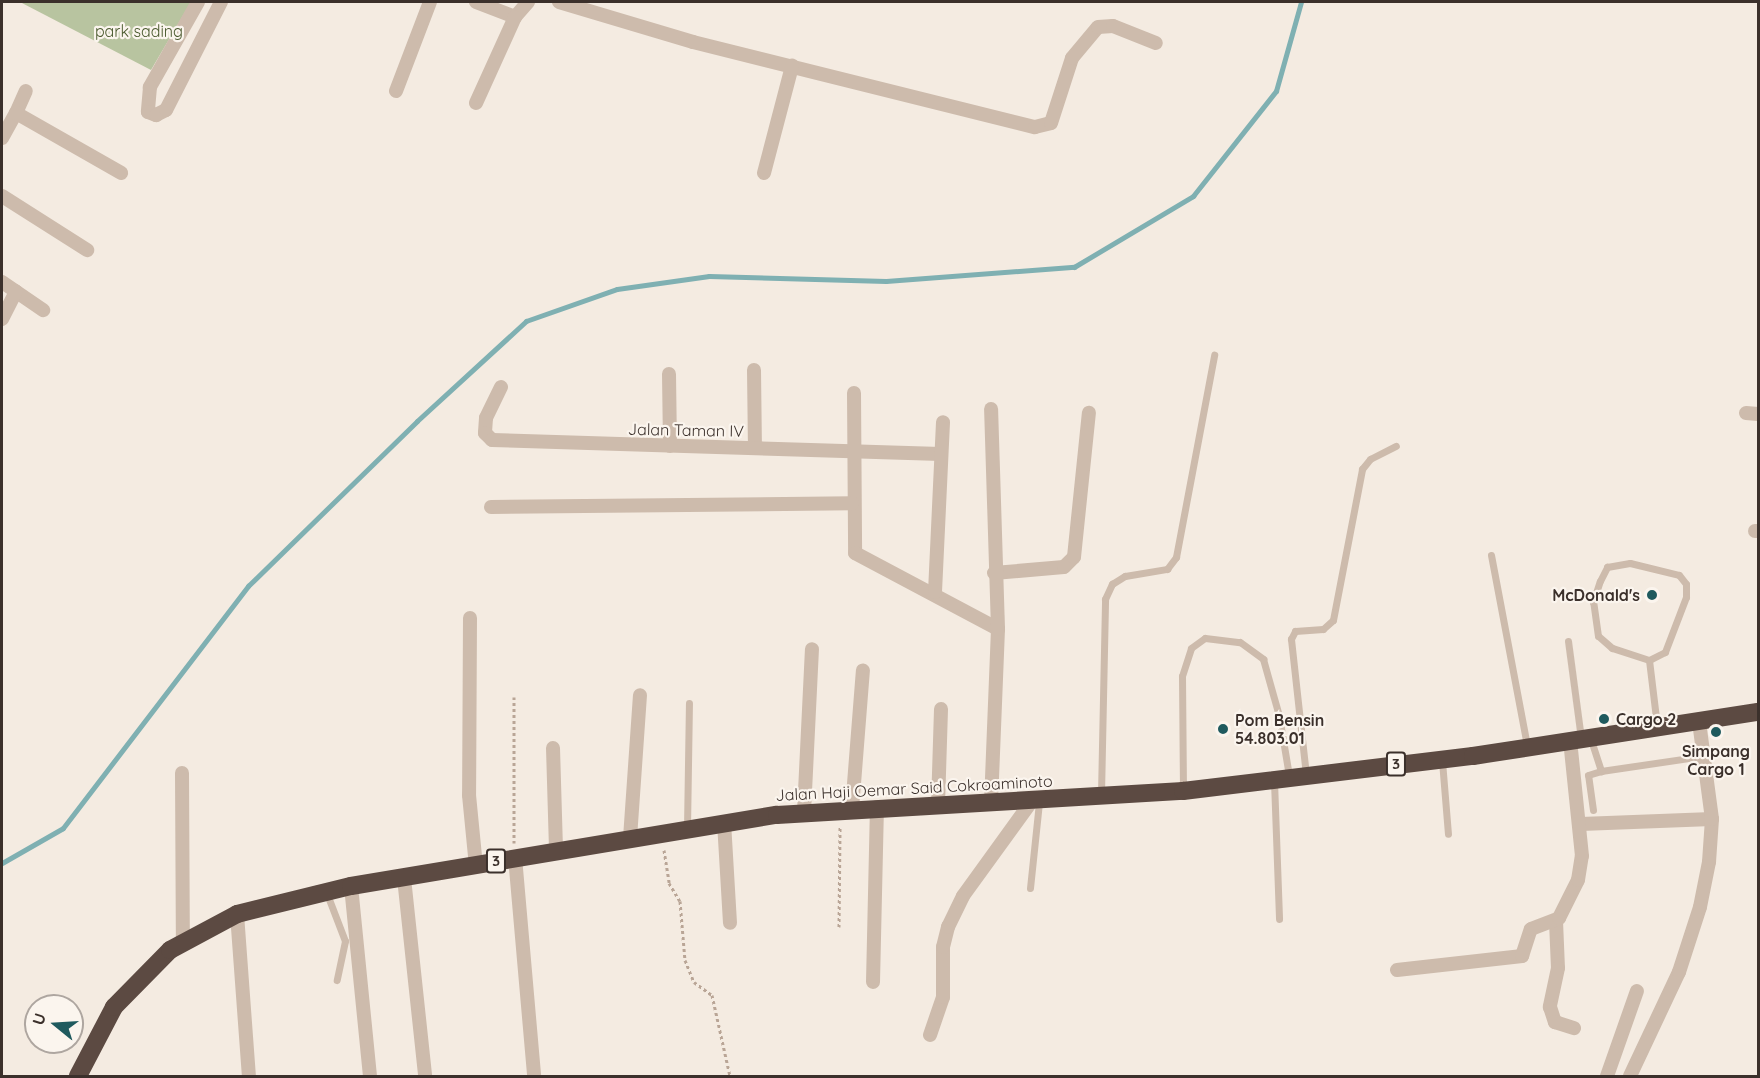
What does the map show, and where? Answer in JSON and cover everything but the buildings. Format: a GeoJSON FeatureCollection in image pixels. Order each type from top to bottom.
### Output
{"type":"FeatureCollection","features":[{"type":"Feature","properties":{"kind":"highway","name":"Jalan Haji Oemar Said Cokroaminoto"},"geometry":{"type":"LineString","coordinates":[[78,1077],[114,1007],[153,964],[183,941],[237,914],[351,886],[687,828],[804,812],[877,807],[1035,802],[1182,791],[1442,759],[1657,729],[1758,712]]}},
{"type":"Feature","properties":{"kind":"street"},"geometry":{"type":"LineString","coordinates":[[198,2],[150,87],[148,112],[156,116],[166,110],[221,2]]}},
{"type":"Feature","properties":{"kind":"street"},"geometry":{"type":"LineString","coordinates":[[396,91],[430,2]]}},
{"type":"Feature","properties":{"kind":"street"},"geometry":{"type":"LineString","coordinates":[[476,2],[515,17]]}},
{"type":"Feature","properties":{"kind":"street"},"geometry":{"type":"LineString","coordinates":[[476,103],[515,17],[528,2]]}},
{"type":"Feature","properties":{"kind":"street"},"geometry":{"type":"LineString","coordinates":[[559,2],[621,22],[1043,127],[1051,123],[1072,58],[1095,29],[1113,26],[1156,43]]}},
{"type":"Feature","properties":{"kind":"street"},"geometry":{"type":"LineString","coordinates":[[764,173],[792,66]]}},
{"type":"Feature","properties":{"kind":"street"},"geometry":{"type":"LineString","coordinates":[[2,138],[26,91]]}},
{"type":"Feature","properties":{"kind":"street"},"geometry":{"type":"LineString","coordinates":[[16,113],[121,173]]}},
{"type":"Feature","properties":{"kind":"street"},"geometry":{"type":"LineString","coordinates":[[2,196],[87,250]]}},
{"type":"Feature","properties":{"kind":"street"},"geometry":{"type":"LineString","coordinates":[[2,282],[43,309]]}},
{"type":"Feature","properties":{"kind":"street"},"geometry":{"type":"LineString","coordinates":[[2,319],[16,291]]}},
{"type":"Feature","properties":{"kind":"street"},"geometry":{"type":"LineString","coordinates":[[754,370],[755,448]]}},
{"type":"Feature","properties":{"kind":"street"},"geometry":{"type":"LineString","coordinates":[[669,375],[669,446]]}},
{"type":"Feature","properties":{"kind":"street","name":"Jalan Taman IV"},"geometry":{"type":"LineString","coordinates":[[501,387],[486,418],[485,433],[492,440],[941,454]]}},
{"type":"Feature","properties":{"kind":"street"},"geometry":{"type":"LineString","coordinates":[[854,393],[852,503],[855,553],[883,570],[935,592],[998,629]]}},
{"type":"Feature","properties":{"kind":"street"},"geometry":{"type":"LineString","coordinates":[[991,409],[994,573],[998,629],[991,803]]}},
{"type":"Feature","properties":{"kind":"street"},"geometry":{"type":"LineString","coordinates":[[994,573],[1064,567],[1074,557],[1089,413]]}},
{"type":"Feature","properties":{"kind":"street"},"geometry":{"type":"LineString","coordinates":[[935,592],[943,422]]}},
{"type":"Feature","properties":{"kind":"street"},"geometry":{"type":"LineString","coordinates":[[491,507],[852,503]]}},
{"type":"Feature","properties":{"kind":"street"},"geometry":{"type":"LineString","coordinates":[[470,618],[469,795],[476,866]]}},
{"type":"Feature","properties":{"kind":"street"},"geometry":{"type":"LineString","coordinates":[[804,812],[812,650]]}},
{"type":"Feature","properties":{"kind":"street"},"geometry":{"type":"LineString","coordinates":[[846,810],[863,670]]}},
{"type":"Feature","properties":{"kind":"street"},"geometry":{"type":"LineString","coordinates":[[630,838],[640,695]]}},
{"type":"Feature","properties":{"kind":"street"},"geometry":{"type":"LineString","coordinates":[[938,805],[941,709]]}},
{"type":"Feature","properties":{"kind":"street"},"geometry":{"type":"LineString","coordinates":[[1630,1077],[1679,972],[1696,918],[1709,862],[1712,819],[1698,722]]}},
{"type":"Feature","properties":{"kind":"street"},"geometry":{"type":"LineString","coordinates":[[1574,1028],[1555,1022],[1550,1007],[1558,968],[1556,921],[1578,880],[1581,824],[1580,738]]}},
{"type":"Feature","properties":{"kind":"street"},"geometry":{"type":"LineString","coordinates":[[553,748],[556,851]]}},
{"type":"Feature","properties":{"kind":"street"},"geometry":{"type":"LineString","coordinates":[[182,773],[183,941]]}},
{"type":"Feature","properties":{"kind":"street"},"geometry":{"type":"LineString","coordinates":[[930,1035],[943,997],[943,947],[948,927],[963,896],[1035,802]]}},
{"type":"Feature","properties":{"kind":"street"},"geometry":{"type":"LineString","coordinates":[[873,982],[877,807]]}},
{"type":"Feature","properties":{"kind":"street"},"geometry":{"type":"LineString","coordinates":[[1581,824],[1712,819]]}},
{"type":"Feature","properties":{"kind":"street"},"geometry":{"type":"LineString","coordinates":[[724,822],[730,923]]}},
{"type":"Feature","properties":{"kind":"street"},"geometry":{"type":"LineString","coordinates":[[515,857],[534,1077]]}},
{"type":"Feature","properties":{"kind":"street"},"geometry":{"type":"LineString","coordinates":[[404,878],[425,1077]]}},
{"type":"Feature","properties":{"kind":"street"},"geometry":{"type":"LineString","coordinates":[[351,886],[370,1077]]}},
{"type":"Feature","properties":{"kind":"street"},"geometry":{"type":"LineString","coordinates":[[237,914],[249,1077]]}},
{"type":"Feature","properties":{"kind":"street"},"geometry":{"type":"LineString","coordinates":[[1397,970],[1522,956],[1531,929],[1556,921]]}},
{"type":"Feature","properties":{"kind":"street"},"geometry":{"type":"LineString","coordinates":[[1607,1077],[1637,991]]}},
{"type":"Feature","properties":{"kind":"lane"},"geometry":{"type":"LineString","coordinates":[[1101,796],[1106,599],[1112,584],[1125,576],[1167,569],[1176,557],[1214,356]]}},
{"type":"Feature","properties":{"kind":"lane"},"geometry":{"type":"LineString","coordinates":[[1279,919],[1289,778],[1291,639],[1295,631],[1323,629],[1333,620],[1362,469],[1370,459],[1395,446]]}},
{"type":"Feature","properties":{"kind":"lane"},"geometry":{"type":"LineString","coordinates":[[1491,555],[1527,746]]}},
{"type":"Feature","properties":{"kind":"lane"},"geometry":{"type":"LineString","coordinates":[[1630,563],[1679,575],[1686,584],[1686,597],[1665,652],[1649,660],[1612,648],[1598,636],[1593,603],[1607,567],[1630,563]]}},
{"type":"Feature","properties":{"kind":"lane"},"geometry":{"type":"LineString","coordinates":[[1182,791],[1182,676],[1191,648],[1205,638],[1240,642],[1263,659],[1279,716],[1289,778]]}},
{"type":"Feature","properties":{"kind":"lane"},"geometry":{"type":"LineString","coordinates":[[1568,641],[1580,738],[1601,771]]}},
{"type":"Feature","properties":{"kind":"lane"},"geometry":{"type":"LineString","coordinates":[[1649,660],[1657,729]]}},
{"type":"Feature","properties":{"kind":"lane"},"geometry":{"type":"LineString","coordinates":[[687,828],[689,703]]}},
{"type":"Feature","properties":{"kind":"lane"},"geometry":{"type":"LineString","coordinates":[[1593,810],[1581,776],[1702,756]]}},
{"type":"Feature","properties":{"kind":"lane"},"geometry":{"type":"LineString","coordinates":[[1442,759],[1448,834]]}},
{"type":"Feature","properties":{"kind":"lane"},"geometry":{"type":"LineString","coordinates":[[1030,888],[1035,802]]}},
{"type":"Feature","properties":{"kind":"lane"},"geometry":{"type":"LineString","coordinates":[[326,892],[345,941],[337,980]]}},
{"type":"Feature","properties":{"kind":"path"},"geometry":{"type":"LineString","coordinates":[[514,698],[515,857]]}},
{"type":"Feature","properties":{"kind":"path"},"geometry":{"type":"LineString","coordinates":[[839,927],[846,810]]}},
{"type":"Feature","properties":{"kind":"path"},"geometry":{"type":"LineString","coordinates":[[662,833],[669,884],[680,901],[685,960],[694,982],[713,996],[730,1077]]}},
{"type":"Feature","properties":{"kind":"green space","name":"park sading"},"geometry":{"type":"Polygon","coordinates":[[[20,2],[191,2],[151,70],[20,2]]]}},
{"type":"Feature","properties":{"kind":"waterway"},"geometry":{"type":"LineString","coordinates":[[2,863],[63,828],[248,586],[417,421],[526,321],[617,289],[709,276],[886,281],[1074,267],[1193,196],[1276,91],[1301,2]]}},
{"type":"Feature","properties":{"kind":"place","name":"McDonald's"},"geometry":{"type":"Point","coordinates":[1652,595]}},
{"type":"Feature","properties":{"kind":"place","name":"Cargo 2"},"geometry":{"type":"Point","coordinates":[1604,719]}},
{"type":"Feature","properties":{"kind":"place","name":"Pom Bensin 54.803.01"},"geometry":{"type":"Point","coordinates":[1223,729]}},
{"type":"Feature","properties":{"kind":"place","name":"Simpang Cargo 1"},"geometry":{"type":"Point","coordinates":[1716,732]}}]}
